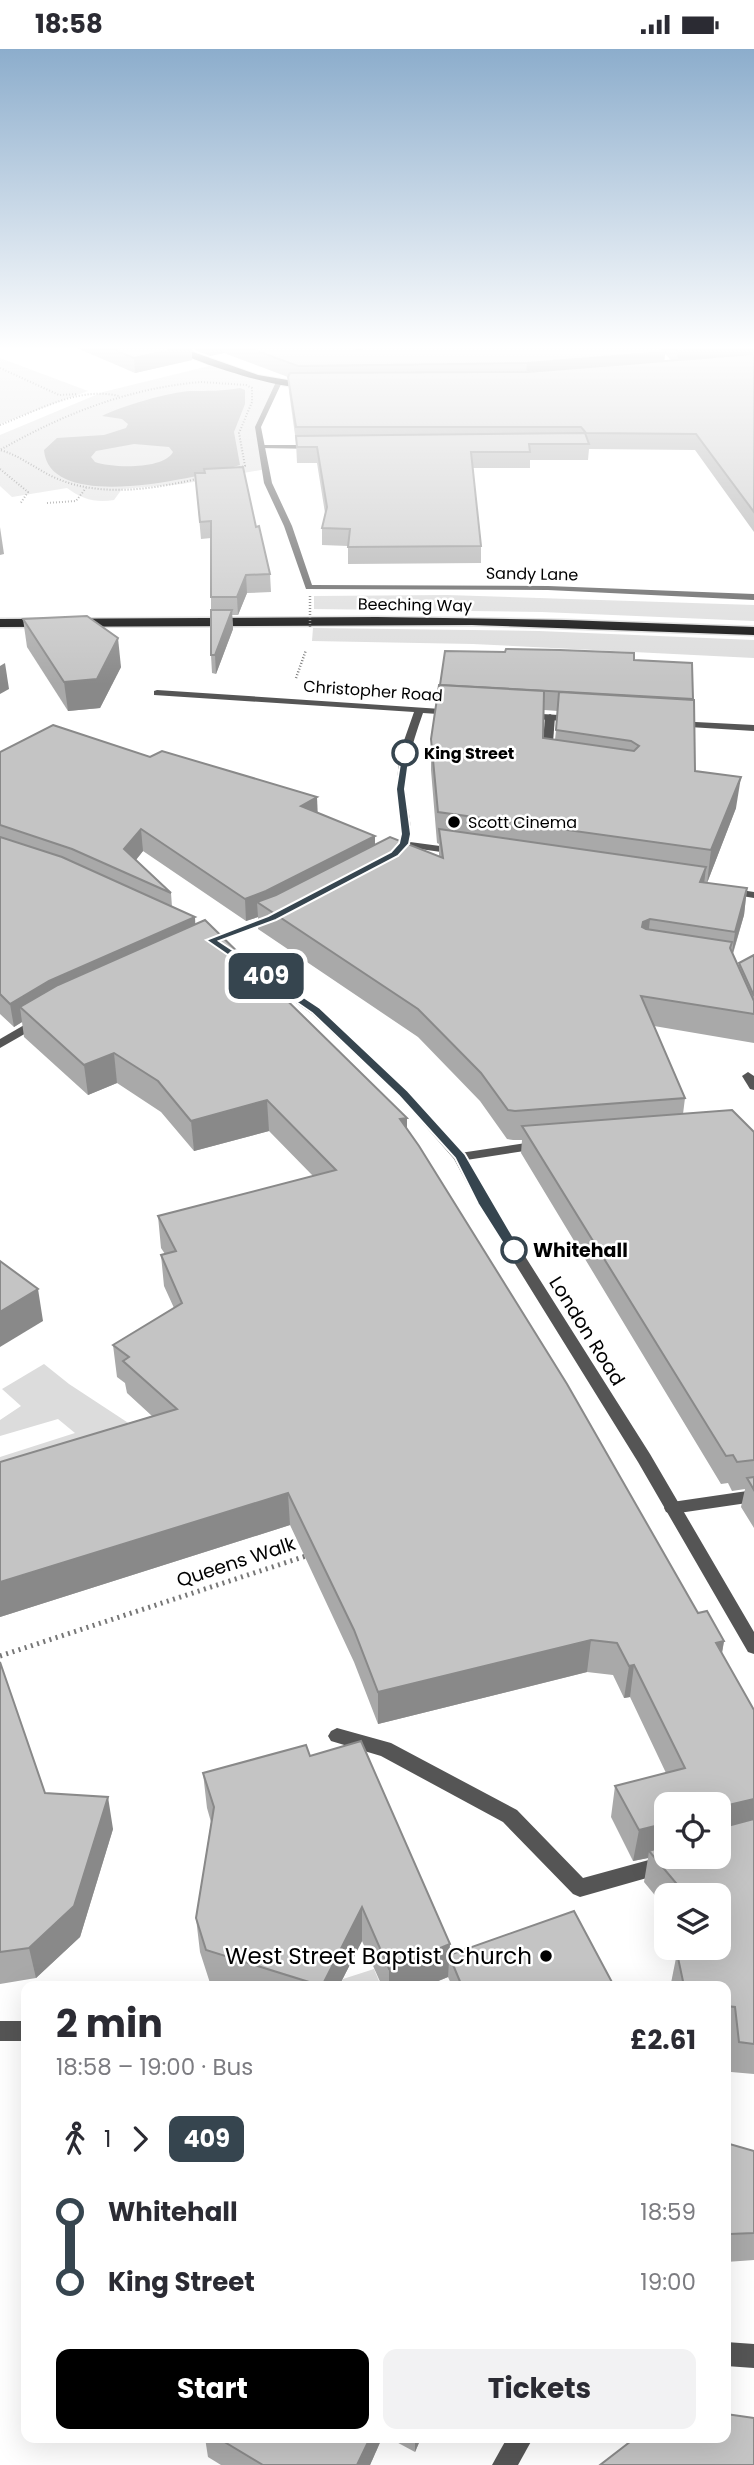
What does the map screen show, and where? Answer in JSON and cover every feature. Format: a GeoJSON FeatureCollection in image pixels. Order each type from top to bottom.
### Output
{"type":"FeatureCollection","features":[{"type":"Feature","properties":{"kind":"highway","name":"Beeching Way"},"geometry":{"type":"LineString","coordinates":[[0,625],[322,619],[566,623],[754,631]]}},
{"type":"Feature","properties":{"kind":"street"},"geometry":{"type":"LineString","coordinates":[[263,459],[268,483],[288,526],[310,592]]}},
{"type":"Feature","properties":{"kind":"street","name":"Sandy Lane"},"geometry":{"type":"LineString","coordinates":[[310,592],[548,588],[754,597]]}},
{"type":"Feature","properties":{"kind":"street","name":"Christopher Road"},"geometry":{"type":"LineString","coordinates":[[158,693],[458,712]]}},
{"type":"Feature","properties":{"kind":"street"},"geometry":{"type":"LineString","coordinates":[[384,860],[395,854],[404,844],[401,789],[405,752],[419,710]]}},
{"type":"Feature","properties":{"kind":"street"},"geometry":{"type":"LineString","coordinates":[[511,715],[590,719]]}},
{"type":"Feature","properties":{"kind":"street"},"geometry":{"type":"LineString","coordinates":[[546,765],[550,717]]}},
{"type":"Feature","properties":{"kind":"street"},"geometry":{"type":"LineString","coordinates":[[658,723],[754,728]]}},
{"type":"Feature","properties":{"kind":"street"},"geometry":{"type":"LineString","coordinates":[[404,844],[471,854]]}},
{"type":"Feature","properties":{"kind":"street"},"geometry":{"type":"LineString","coordinates":[[714,889],[754,895]]}},
{"type":"Feature","properties":{"kind":"street"},"geometry":{"type":"LineString","coordinates":[[187,951],[205,937],[283,912]]}},
{"type":"Feature","properties":{"kind":"street","name":"London Road"},"geometry":{"type":"LineString","coordinates":[[205,937],[316,1011],[403,1093],[460,1157],[485,1204],[637,1446],[754,1647]]}},
{"type":"Feature","properties":{"kind":"street"},"geometry":{"type":"LineString","coordinates":[[1,1042],[47,1015]]}},
{"type":"Feature","properties":{"kind":"street"},"geometry":{"type":"LineString","coordinates":[[460,1157],[512,1147],[553,1144]]}},
{"type":"Feature","properties":{"kind":"street"},"geometry":{"type":"LineString","coordinates":[[672,1508],[754,1496]]}},
{"type":"Feature","properties":{"kind":"street"},"geometry":{"type":"LineString","coordinates":[[337,1736],[385,1749],[510,1816],[580,1888],[654,1867]]}},
{"type":"Feature","properties":{"kind":"street"},"geometry":{"type":"LineString","coordinates":[[0,2031],[21,2031]]}},
{"type":"Feature","properties":{"kind":"street"},"geometry":{"type":"LineString","coordinates":[[731,2354],[754,2356]]}},
{"type":"Feature","properties":{"kind":"street"},"geometry":{"type":"LineString","coordinates":[[504,2465],[518,2443]]}},
{"type":"Feature","properties":{"kind":"path"},"geometry":{"type":"LineString","coordinates":[[26,459],[58,479],[87,488],[181,482],[245,466],[244,459]]}},
{"type":"Feature","properties":{"kind":"path"},"geometry":{"type":"LineString","coordinates":[[0,469],[28,492],[20,504]]}},
{"type":"Feature","properties":{"kind":"path"},"geometry":{"type":"LineString","coordinates":[[47,503],[76,501],[87,488]]}},
{"type":"Feature","properties":{"kind":"path"},"geometry":{"type":"LineString","coordinates":[[310,592],[310,628]]}},
{"type":"Feature","properties":{"kind":"path"},"geometry":{"type":"LineString","coordinates":[[287,702],[309,642]]}},
{"type":"Feature","properties":{"kind":"path","name":"Queens Walk"},"geometry":{"type":"LineString","coordinates":[[0,1656],[316,1553]]}},
{"type":"Feature","properties":{"kind":"shaded area"},"geometry":{"type":"Polygon","coordinates":[[[0,459],[264,459],[266,469],[182,484],[122,489],[114,500],[107,501],[89,499],[67,488],[12,497],[0,486],[0,459]]]}},
{"type":"Feature","properties":{"kind":"shaded area"},"geometry":{"type":"Polygon","coordinates":[[[47,459],[92,459],[95,462],[113,465],[137,466],[166,459],[239,459],[240,465],[163,482],[130,486],[98,486],[72,481],[52,470],[47,459]]]}},
{"type":"Feature","properties":{"kind":"shaded area"},"geometry":{"type":"Polygon","coordinates":[[[447,595],[754,605],[754,621],[542,612],[314,609],[314,596],[447,595]]]}},
{"type":"Feature","properties":{"kind":"shaded area"},"geometry":{"type":"Polygon","coordinates":[[[313,628],[539,631],[754,640],[754,658],[473,644],[312,641],[313,628]]]}},
{"type":"Feature","properties":{"kind":"shaded area"},"geometry":{"type":"Polygon","coordinates":[[[44,1364],[69,1384],[136,1428],[0,1470],[0,1457],[75,1433],[58,1419],[0,1436],[0,1420],[21,1406],[2,1389],[44,1364]]]}},
{"type":"Feature","properties":{"kind":"shaded area"},"geometry":{"type":"Polygon","coordinates":[[[374,1969],[379,1981],[342,1981],[374,1969]]]}},
{"type":"Feature","properties":{"kind":"building"},"geometry":{"type":"Polygon","coordinates":[[[319,459],[472,459],[481,546],[348,547],[350,529],[322,528],[327,507],[319,459]]]}},
{"type":"Feature","properties":{"kind":"building"},"geometry":{"type":"Polygon","coordinates":[[[714,459],[754,459],[754,512],[714,459]]]}},
{"type":"Feature","properties":{"kind":"building"},"geometry":{"type":"Polygon","coordinates":[[[243,467],[270,574],[246,575],[237,597],[211,597],[211,521],[200,522],[195,473],[205,473],[204,469],[243,467]]]}},
{"type":"Feature","properties":{"kind":"building"},"geometry":{"type":"Polygon","coordinates":[[[211,610],[232,610],[215,655],[211,655],[211,610]]]}},
{"type":"Feature","properties":{"kind":"building"},"geometry":{"type":"Polygon","coordinates":[[[87,616],[118,638],[97,679],[64,682],[23,619],[87,616]]]}},
{"type":"Feature","properties":{"kind":"building"},"geometry":{"type":"Polygon","coordinates":[[[506,649],[634,653],[634,660],[692,663],[693,699],[440,685],[445,651],[505,652],[506,649]]]}},
{"type":"Feature","properties":{"kind":"building"},"geometry":{"type":"Polygon","coordinates":[[[439,685],[544,691],[543,738],[634,751],[639,746],[631,741],[556,730],[559,692],[694,700],[695,771],[741,777],[711,850],[438,812],[431,739],[439,685]]]}},
{"type":"Feature","properties":{"kind":"building"},"geometry":{"type":"Polygon","coordinates":[[[53,725],[150,757],[162,751],[317,797],[301,806],[375,836],[245,899],[141,829],[124,849],[171,893],[72,849],[0,825],[0,752],[53,725]]]}},
{"type":"Feature","properties":{"kind":"building"},"geometry":{"type":"Polygon","coordinates":[[[439,829],[706,867],[700,882],[747,888],[735,932],[650,919],[643,922],[642,927],[732,942],[730,948],[754,1001],[754,1014],[641,996],[685,1098],[508,1110],[481,1073],[418,1009],[257,902],[390,837],[443,858],[439,829]]]}},
{"type":"Feature","properties":{"kind":"building"},"geometry":{"type":"Polygon","coordinates":[[[0,837],[62,857],[195,917],[49,981],[10,1004],[0,994],[0,837]]]}},
{"type":"Feature","properties":{"kind":"building"},"geometry":{"type":"Polygon","coordinates":[[[205,920],[407,1118],[400,1119],[567,1384],[698,1613],[707,1611],[724,1641],[716,1643],[754,1710],[754,1799],[731,1804],[731,1792],[654,1792],[654,1826],[639,1830],[615,1786],[685,1768],[634,1665],[629,1666],[617,1643],[591,1640],[378,1692],[354,1630],[288,1493],[0,1582],[0,1462],[177,1409],[123,1361],[129,1357],[113,1345],[182,1303],[161,1255],[176,1251],[158,1216],[336,1170],[267,1100],[191,1121],[158,1081],[114,1053],[84,1065],[20,1007],[58,985],[205,920]]]}},
{"type":"Feature","properties":{"kind":"building"},"geometry":{"type":"Polygon","coordinates":[[[754,955],[754,996],[739,963],[754,955]]]}},
{"type":"Feature","properties":{"kind":"building"},"geometry":{"type":"Polygon","coordinates":[[[732,1110],[754,1132],[754,1460],[737,1462],[733,1455],[726,1456],[522,1126],[732,1110]]]}},
{"type":"Feature","properties":{"kind":"building"},"geometry":{"type":"Polygon","coordinates":[[[0,1261],[38,1289],[0,1312],[0,1261]]]}},
{"type":"Feature","properties":{"kind":"building"},"geometry":{"type":"Polygon","coordinates":[[[754,1477],[754,1490],[747,1478],[754,1477]]]}},
{"type":"Feature","properties":{"kind":"building"},"geometry":{"type":"Polygon","coordinates":[[[0,1662],[45,1793],[108,1797],[74,1906],[29,1948],[0,1952],[0,1662]]]}},
{"type":"Feature","properties":{"kind":"building"},"geometry":{"type":"Polygon","coordinates":[[[361,1741],[450,1944],[389,1969],[362,1907],[325,1981],[306,1981],[206,1950],[196,1918],[214,1807],[203,1773],[306,1745],[310,1756],[361,1741]]]}},
{"type":"Feature","properties":{"kind":"building"},"geometry":{"type":"Polygon","coordinates":[[[754,1819],[754,2044],[739,2042],[735,2007],[731,2007],[731,1981],[683,1981],[678,1960],[731,1960],[731,1883],[676,1883],[664,1869],[731,1869],[731,1825],[754,1819]]]}},
{"type":"Feature","properties":{"kind":"building"},"geometry":{"type":"Polygon","coordinates":[[[574,1911],[611,1981],[460,1981],[449,1955],[574,1911]]]}},
{"type":"Feature","properties":{"kind":"building"},"geometry":{"type":"Polygon","coordinates":[[[731,2144],[754,2151],[754,2233],[731,2234],[731,2144]]]}},
{"type":"Feature","properties":{"kind":"building"},"geometry":{"type":"Polygon","coordinates":[[[731,2415],[754,2418],[754,2465],[600,2465],[629,2443],[731,2443],[731,2415]]]}},
{"type":"Feature","properties":{"kind":"building"},"geometry":{"type":"Polygon","coordinates":[[[226,2443],[368,2443],[357,2465],[263,2465],[226,2443]]]}},
{"type":"Feature","properties":{"kind":"bus line","name":"409"},"geometry":{"type":"LineString","coordinates":[[405,753],[401,789],[406,834],[404,844],[395,854],[272,918],[211,940],[316,1011],[403,1093],[460,1157],[514,1250]]}},
{"type":"Feature","properties":{"kind":"place","name":"King Street"},"geometry":{"type":"Point","coordinates":[405,753]}},
{"type":"Feature","properties":{"kind":"place","name":"Scott Cinema"},"geometry":{"type":"Point","coordinates":[454,822]}},
{"type":"Feature","properties":{"kind":"place","name":"Whitehall"},"geometry":{"type":"Point","coordinates":[514,1250]}},
{"type":"Feature","properties":{"kind":"place","name":"West Street Baptist Church"},"geometry":{"type":"Point","coordinates":[546,1956]}}]}
